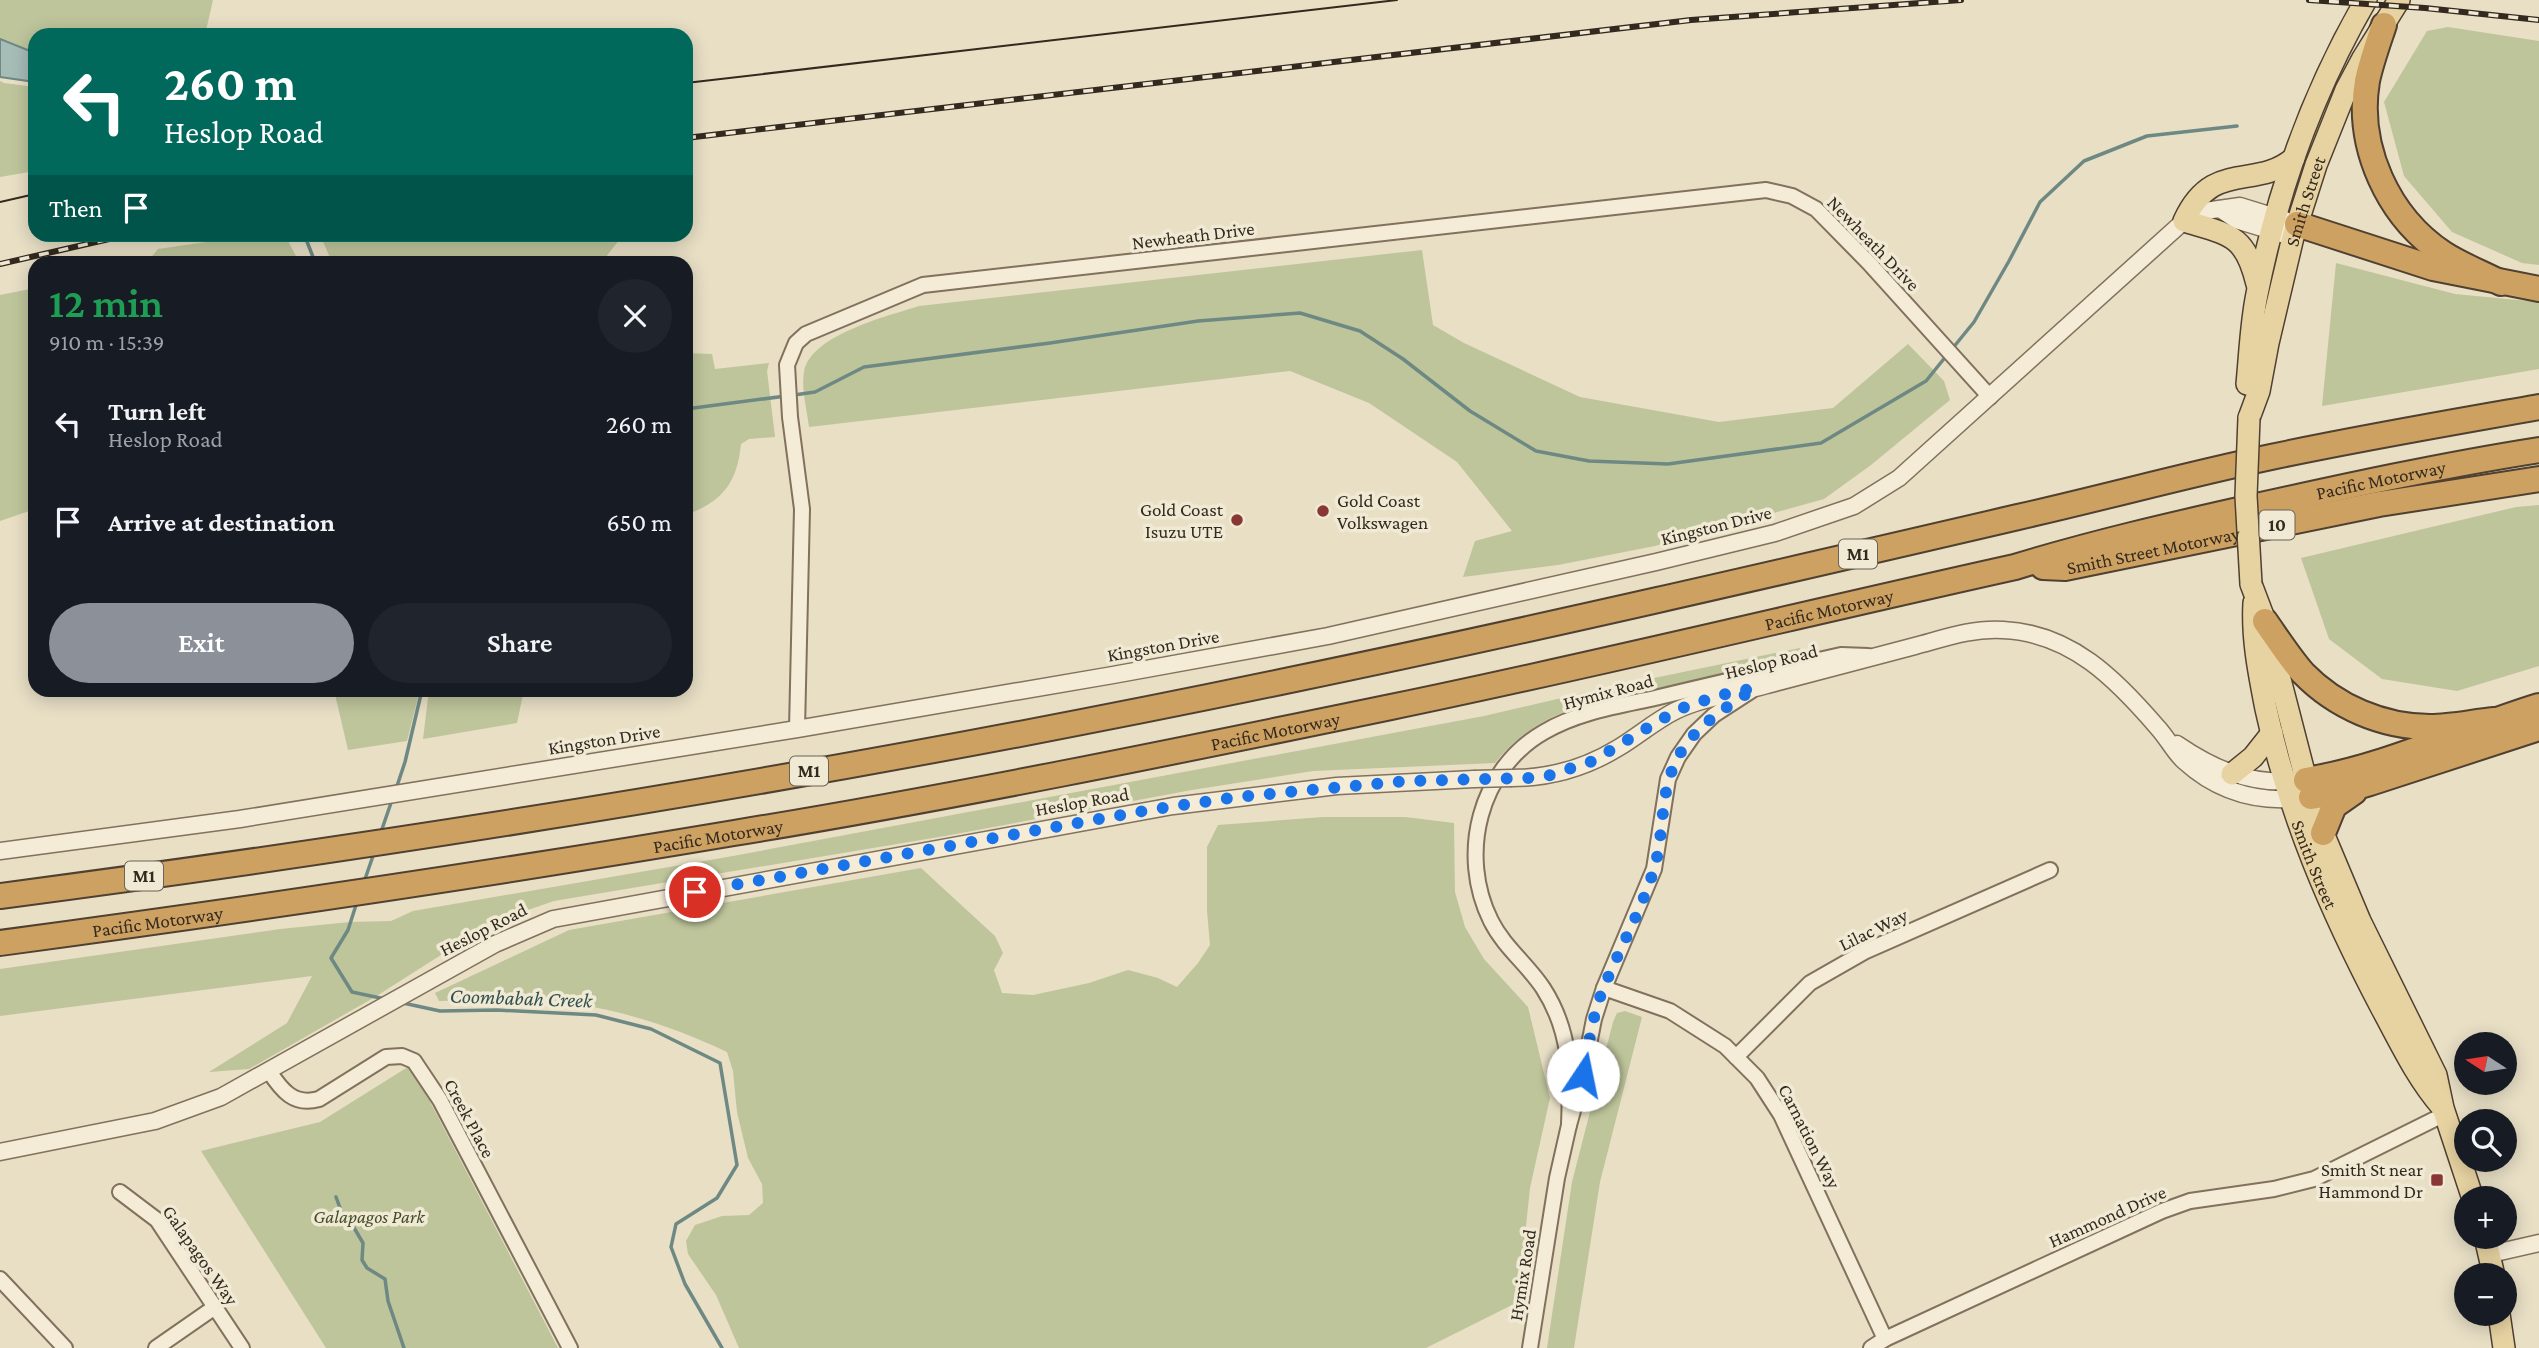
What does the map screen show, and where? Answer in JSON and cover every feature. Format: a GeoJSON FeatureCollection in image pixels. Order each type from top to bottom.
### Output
{"type":"FeatureCollection","features":[{"type":"Feature","properties":{"kind":"highway"},"geometry":{"type":"LineString","coordinates":[[2384,25],[2371,65],[2365,96],[2369,138],[2378,174],[2405,220],[2430,244],[2460,264],[2501,283]]}},
{"type":"Feature","properties":{"kind":"highway"},"geometry":{"type":"LineString","coordinates":[[2284,227],[2501,283],[2539,289]]}},
{"type":"Feature","properties":{"kind":"highway","name":"M1"},"geometry":{"type":"LineString","coordinates":[[0,896],[439,833],[743,783],[1294,680],[2008,520],[2264,458],[2402,430],[2539,407]]}},
{"type":"Feature","properties":{"kind":"highway","name":"Pacific Motorway"},"geometry":{"type":"LineString","coordinates":[[0,943],[433,882],[751,831],[1304,725],[1575,668],[2015,566],[2082,546],[2362,483],[2539,450]]}},
{"type":"Feature","properties":{"kind":"highway","name":"Smith Street Motorway"},"geometry":{"type":"LineString","coordinates":[[2015,566],[2064,568],[2379,504],[2539,479]]}},
{"type":"Feature","properties":{"kind":"highway"},"geometry":{"type":"LineString","coordinates":[[2265,621],[2293,661],[2309,678],[2330,696],[2360,712],[2395,723],[2422,727],[2494,720]]}},
{"type":"Feature","properties":{"kind":"highway"},"geometry":{"type":"LineString","coordinates":[[2298,790],[2539,706]]}},
{"type":"Feature","properties":{"kind":"highway"},"geometry":{"type":"LineString","coordinates":[[2298,790],[2336,793],[2539,728]]}},
{"type":"Feature","properties":{"kind":"highway"},"geometry":{"type":"LineString","coordinates":[[2323,833],[2334,806],[2370,783]]}},
{"type":"Feature","properties":{"kind":"main road","name":"Smith Street"},"geometry":{"type":"LineString","coordinates":[[2249,418],[2259,391],[2268,342],[2294,158],[2330,70],[2366,0]]}},
{"type":"Feature","properties":{"kind":"main road","name":"Smith Street"},"geometry":{"type":"LineString","coordinates":[[2399,0],[2363,58],[2258,289],[2247,387],[2249,418],[2246,496],[2253,591],[2252,631],[2272,733],[2298,790],[2323,833],[2360,921],[2436,1075],[2444,1111],[2469,1186]]}},
{"type":"Feature","properties":{"kind":"main road"},"geometry":{"type":"LineString","coordinates":[[2258,289],[2251,262],[2234,239],[2220,231],[2184,221],[2193,202],[2215,185],[2238,177],[2276,171],[2294,158]]}},
{"type":"Feature","properties":{"kind":"main road","name":"Smith Street"},"geometry":{"type":"LineString","coordinates":[[2253,591],[2265,621],[2298,790],[2323,888],[2351,949],[2422,1084],[2444,1111]]}},
{"type":"Feature","properties":{"kind":"main road"},"geometry":{"type":"LineString","coordinates":[[2232,774],[2253,757],[2272,733]]}},
{"type":"Feature","properties":{"kind":"main road"},"geometry":{"type":"LineString","coordinates":[[2501,1326],[2504,1348]]}},
{"type":"Feature","properties":{"kind":"street","name":"Newheath Drive"},"geometry":{"type":"LineString","coordinates":[[797,729],[802,509],[787,379],[790,353],[806,334],[923,285],[1766,190],[1792,196],[1816,209],[1990,397]]}},
{"type":"Feature","properties":{"kind":"street","name":"Kingston Drive"},"geometry":{"type":"LineString","coordinates":[[0,851],[306,808],[1078,681],[1328,636],[1775,533],[1854,506],[1899,478],[2184,221],[2205,211],[2240,206],[2284,227]]}},
{"type":"Feature","properties":{"kind":"street","name":"Heslop Road"},"geometry":{"type":"LineString","coordinates":[[0,1152],[155,1121],[221,1097],[517,932],[572,914],[1105,818],[1237,797],[1337,786],[1551,775],[1573,769],[1618,748],[1677,710],[1717,696],[1955,633],[2001,629],[2036,635],[2061,643],[2098,665],[2139,705],[2181,758],[2219,785],[2246,797],[2272,800],[2298,790]]}},
{"type":"Feature","properties":{"kind":"street","name":"Hymix Road"},"geometry":{"type":"LineString","coordinates":[[1569,1125],[1571,1071],[1558,1016],[1542,987],[1500,936],[1478,890],[1475,853],[1480,810],[1500,775],[1528,742],[1563,722],[1841,655],[1872,656]]}},
{"type":"Feature","properties":{"kind":"street","name":"Hymix Road"},"geometry":{"type":"LineString","coordinates":[[1530,1348],[1557,1178],[1583,1075],[1594,1018],[1654,869],[1668,779],[1678,757],[1694,734],[1714,715],[1755,688]]}},
{"type":"Feature","properties":{"kind":"street","name":"Heslop Road"},"geometry":{"type":"LineString","coordinates":[[2165,735],[2199,759],[2232,774],[2298,790]]}},
{"type":"Feature","properties":{"kind":"street","name":"Lilac Way"},"geometry":{"type":"LineString","coordinates":[[1735,1057],[1811,983],[1866,951],[2050,870]]}},
{"type":"Feature","properties":{"kind":"street","name":"Carnation Way"},"geometry":{"type":"LineString","coordinates":[[1604,988],[1670,1012],[1725,1046],[1757,1078],[1781,1115],[1885,1339]]}},
{"type":"Feature","properties":{"kind":"street","name":"Creek Place"},"geometry":{"type":"LineString","coordinates":[[269,1071],[289,1097],[309,1102],[319,1099],[386,1057],[402,1056],[414,1061],[440,1100],[570,1348]]}},
{"type":"Feature","properties":{"kind":"street","name":"Hammond Drive"},"geometry":{"type":"LineString","coordinates":[[1871,1348],[1885,1339],[2162,1210],[2190,1201],[2274,1189],[2314,1179],[2444,1111]]}},
{"type":"Feature","properties":{"kind":"street","name":"Galapagos Way"},"geometry":{"type":"LineString","coordinates":[[120,1192],[156,1220],[242,1348]]}},
{"type":"Feature","properties":{"kind":"street"},"geometry":{"type":"LineString","coordinates":[[2517,1244],[2539,1243]]}},
{"type":"Feature","properties":{"kind":"street"},"geometry":{"type":"LineString","coordinates":[[0,1279],[65,1348]]}},
{"type":"Feature","properties":{"kind":"street"},"geometry":{"type":"LineString","coordinates":[[156,1348],[215,1307]]}},
{"type":"Feature","properties":{"kind":"green space"},"geometry":{"type":"Polygon","coordinates":[[[0,0],[213,0],[207,28],[28,28],[28,50],[0,39],[0,0]]]}},
{"type":"Feature","properties":{"kind":"green space"},"geometry":{"type":"Polygon","coordinates":[[[2448,27],[2539,41],[2539,265],[2522,263],[2452,232],[2404,176],[2384,102],[2427,31],[2448,27]]]}},
{"type":"Feature","properties":{"kind":"green space"},"geometry":{"type":"Polygon","coordinates":[[[0,81],[28,86],[28,172],[0,177],[0,81]]]}},
{"type":"Feature","properties":{"kind":"green space"},"geometry":{"type":"Polygon","coordinates":[[[206,242],[289,242],[296,256],[152,256],[158,249],[206,242]]]}},
{"type":"Feature","properties":{"kind":"green space"},"geometry":{"type":"Polygon","coordinates":[[[323,242],[618,242],[607,256],[329,256],[323,242]]]}},
{"type":"Feature","properties":{"kind":"green space"},"geometry":{"type":"Polygon","coordinates":[[[1422,250],[1433,325],[1464,343],[1580,397],[1719,422],[1833,408],[1908,344],[1944,381],[1950,400],[1871,465],[1824,499],[1655,546],[1558,565],[1463,577],[1475,541],[1512,531],[1457,462],[1369,403],[1290,371],[809,427],[803,378],[809,359],[835,337],[919,306],[1422,250]]]}},
{"type":"Feature","properties":{"kind":"green space"},"geometry":{"type":"Polygon","coordinates":[[[2336,263],[2455,294],[2539,302],[2539,369],[2322,406],[2336,263]]]}},
{"type":"Feature","properties":{"kind":"green space"},"geometry":{"type":"Polygon","coordinates":[[[28,289],[28,511],[0,521],[0,295],[28,289]]]}},
{"type":"Feature","properties":{"kind":"green space"},"geometry":{"type":"Polygon","coordinates":[[[693,353],[712,354],[715,369],[769,363],[767,371],[775,437],[749,439],[741,444],[732,480],[719,497],[693,512],[693,353]]]}},
{"type":"Feature","properties":{"kind":"green space"},"geometry":{"type":"Polygon","coordinates":[[[2539,505],[2539,666],[2457,691],[2382,679],[2329,639],[2301,558],[2516,507],[2539,505]]]}},
{"type":"Feature","properties":{"kind":"green space"},"geometry":{"type":"Polygon","coordinates":[[[1800,648],[1802,657],[1605,699],[1556,715],[1513,743],[1495,763],[1313,771],[554,901],[474,934],[375,997],[249,1069],[209,1072],[287,1023],[312,976],[0,1016],[0,969],[280,929],[391,921],[413,911],[733,856],[1484,716],[1800,648]]]}},
{"type":"Feature","properties":{"kind":"green space"},"geometry":{"type":"Polygon","coordinates":[[[336,697],[418,697],[407,741],[348,750],[336,697]]]}},
{"type":"Feature","properties":{"kind":"green space"},"geometry":{"type":"Polygon","coordinates":[[[428,697],[523,697],[517,723],[423,739],[428,697]]]}},
{"type":"Feature","properties":{"kind":"green space"},"geometry":{"type":"Polygon","coordinates":[[[1323,817],[1405,817],[1454,823],[1455,892],[1465,927],[1484,959],[1528,1007],[1550,1098],[1530,1188],[1518,1302],[1426,1348],[739,1348],[716,1295],[688,1254],[686,1241],[695,1225],[722,1216],[749,1215],[763,1203],[762,1184],[748,1158],[737,1112],[733,1071],[727,1052],[672,1029],[587,1006],[528,999],[439,1001],[435,993],[569,930],[921,868],[995,936],[1003,953],[994,970],[1002,993],[1033,995],[1089,983],[1128,970],[1158,978],[1177,987],[1210,945],[1207,847],[1218,825],[1323,817]]]}},
{"type":"Feature","properties":{"kind":"green space"},"geometry":{"type":"Polygon","coordinates":[[[1625,1011],[1642,1017],[1600,1182],[1574,1348],[1547,1348],[1572,1182],[1613,1022],[1617,1013],[1625,1011]]]}},
{"type":"Feature","properties":{"kind":"green space","name":"Galapagos Park"},"geometry":{"type":"Polygon","coordinates":[[[411,1065],[558,1348],[326,1348],[201,1151],[320,1122],[411,1065]]]}},
{"type":"Feature","properties":{"kind":"water"},"geometry":{"type":"Polygon","coordinates":[[[0,39],[28,50],[28,81],[0,77],[0,39]]]}},
{"type":"Feature","properties":{"kind":"waterway"},"geometry":{"type":"LineString","coordinates":[[1952,349],[1974,322],[2040,202],[2084,161],[2147,136],[2237,126]]}},
{"type":"Feature","properties":{"kind":"waterway","name":"Coombabah Creek"},"geometry":{"type":"LineString","coordinates":[[307,242],[313,256]]}},
{"type":"Feature","properties":{"kind":"waterway"},"geometry":{"type":"LineString","coordinates":[[794,395],[815,392],[864,367],[1198,321],[1300,313],[1360,331],[1403,359],[1470,411],[1536,451],[1589,461],[1668,464],[1821,443],[1926,381],[1947,355]]}},
{"type":"Feature","properties":{"kind":"waterway"},"geometry":{"type":"LineString","coordinates":[[693,408],[786,396]]}},
{"type":"Feature","properties":{"kind":"waterway","name":"Coombabah Creek"},"geometry":{"type":"LineString","coordinates":[[396,789],[420,697]]}},
{"type":"Feature","properties":{"kind":"waterway","name":"Coombabah Creek"},"geometry":{"type":"LineString","coordinates":[[381,832],[392,800]]}},
{"type":"Feature","properties":{"kind":"waterway","name":"Coombabah Creek"},"geometry":{"type":"LineString","coordinates":[[364,882],[374,853]]}},
{"type":"Feature","properties":{"kind":"waterway","name":"Coombabah Creek"},"geometry":{"type":"LineString","coordinates":[[357,902],[348,930],[331,958],[352,992],[385,999]]}},
{"type":"Feature","properties":{"kind":"waterway","name":"Coombabah Creek"},"geometry":{"type":"LineString","coordinates":[[403,1003],[440,1011],[497,1010],[596,1015],[651,1029],[720,1063],[737,1165],[717,1198],[676,1224],[671,1247],[685,1284],[722,1348]]}},
{"type":"Feature","properties":{"kind":"waterway"},"geometry":{"type":"LineString","coordinates":[[336,1197],[343,1216],[363,1243],[362,1260],[367,1268],[385,1279],[388,1301],[404,1348]]}},
{"type":"Feature","properties":{"kind":"tram line"},"geometry":{"type":"LineString","coordinates":[[693,82],[1397,0]]}},
{"type":"Feature","properties":{"kind":"tram line"},"geometry":{"type":"LineString","coordinates":[[0,202],[28,196]]}},
{"type":"Feature","properties":{"kind":"railway"},"geometry":{"type":"LineString","coordinates":[[693,137],[1691,20],[1961,0]]}},
{"type":"Feature","properties":{"kind":"railway"},"geometry":{"type":"LineString","coordinates":[[2309,0],[2539,20]]}},
{"type":"Feature","properties":{"kind":"railway"},"geometry":{"type":"LineString","coordinates":[[35,256],[96,242]]}},
{"type":"Feature","properties":{"kind":"railway"},"geometry":{"type":"LineString","coordinates":[[0,264],[28,258]]}},
{"type":"Feature","properties":{"kind":"place","name":"Gold Coast Volkswagen"},"geometry":{"type":"Point","coordinates":[1323,511]}},
{"type":"Feature","properties":{"kind":"place","name":"Gold Coast Isuzu UTE"},"geometry":{"type":"Point","coordinates":[1237,520]}},
{"type":"Feature","properties":{"kind":"place","name":"Smith St near Hammond Dr"},"geometry":{"type":"Point","coordinates":[2437,1180]}},
{"type":"Feature","properties":{"kind":"route"},"geometry":{"type":"LineString","coordinates":[[695,892],[1149,810],[1237,797],[1406,781],[1531,778],[1551,775],[1593,761],[1677,710],[1717,696],[1755,688],[1714,715],[1694,734],[1678,757],[1668,779],[1654,869],[1604,988],[1594,1018],[1583,1075]]}}]}
